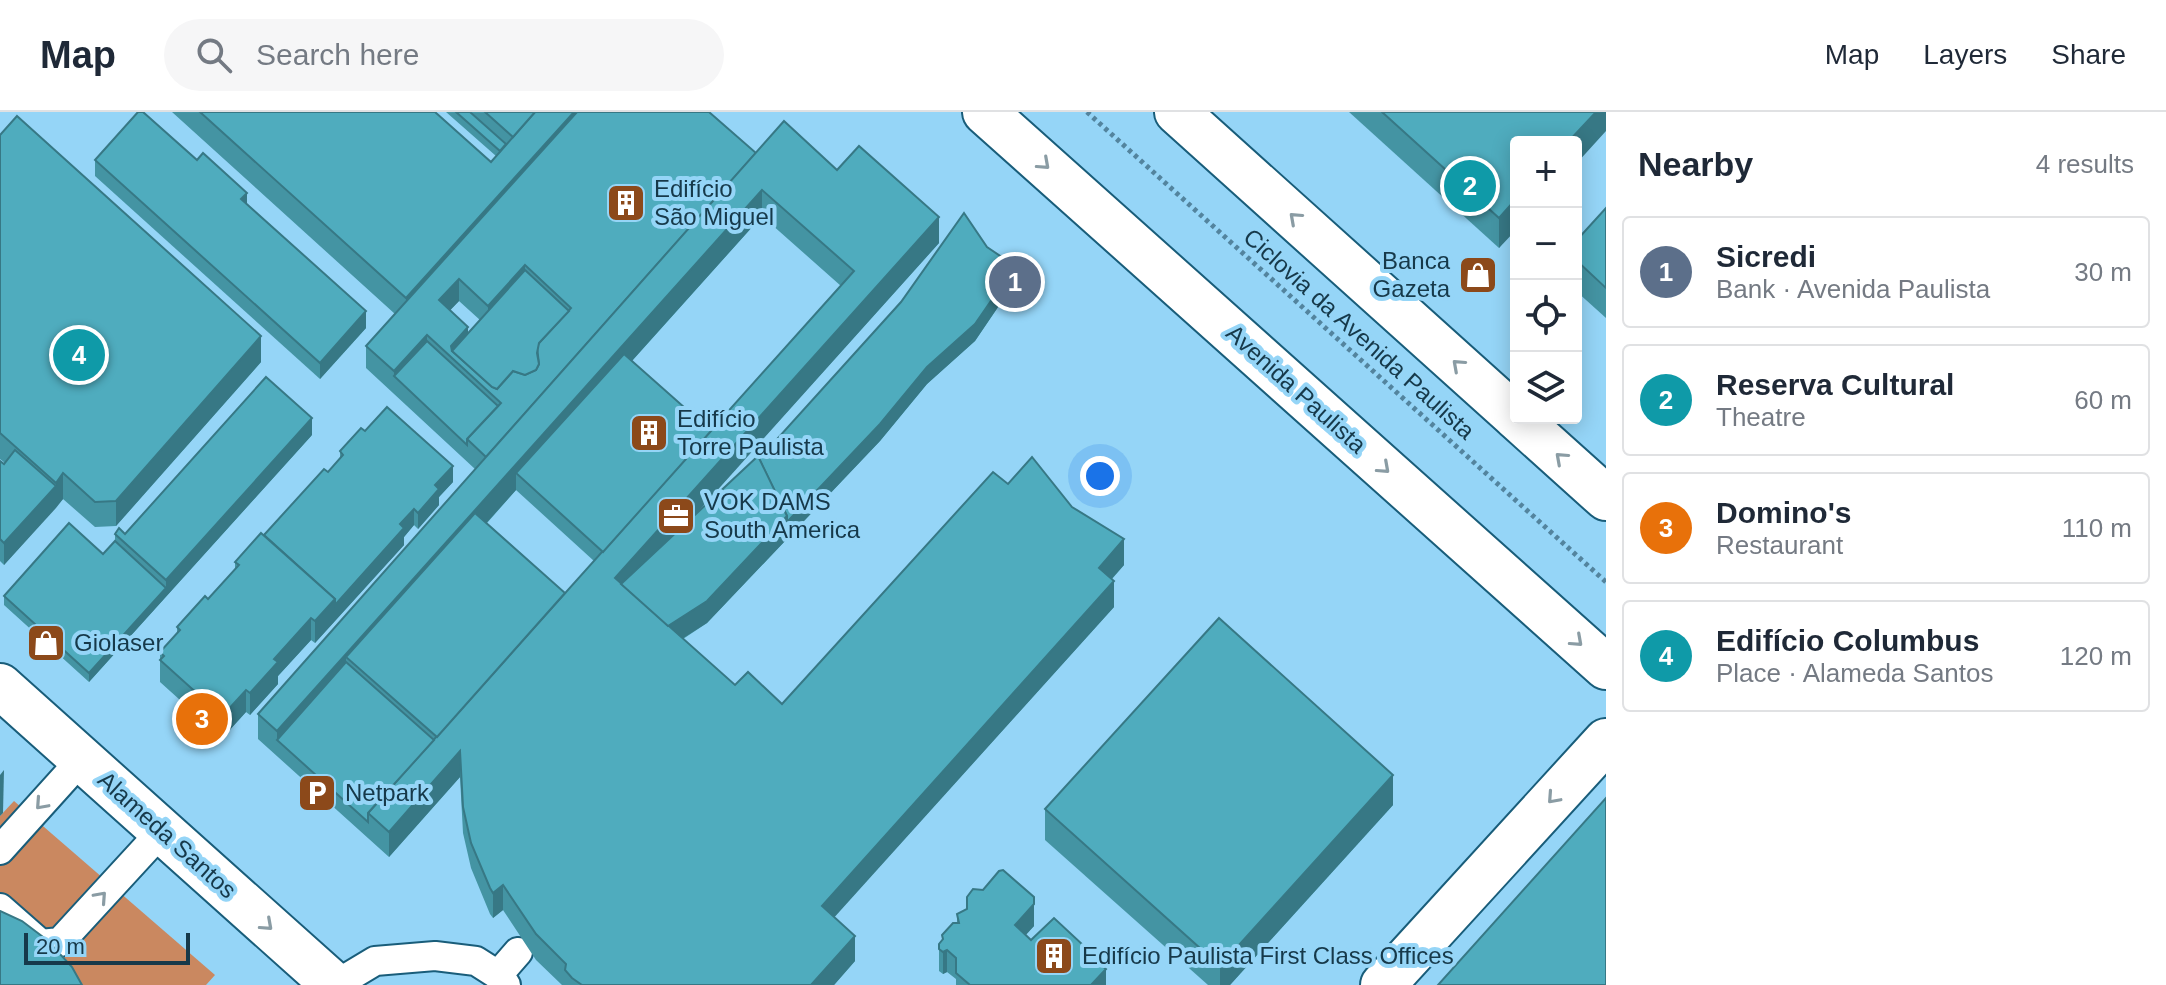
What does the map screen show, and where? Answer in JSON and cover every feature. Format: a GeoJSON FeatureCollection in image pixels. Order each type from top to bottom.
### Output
{"type":"FeatureCollection","features":[{"type":"Feature","properties":{"kind":"main road","name":"Avenida Paulista"},"geometry":{"type":"LineString","coordinates":[[985,112],[1606,667]]}},
{"type":"Feature","properties":{"kind":"main road"},"geometry":{"type":"LineString","coordinates":[[1177,112],[1510,413]]}},
{"type":"Feature","properties":{"kind":"main road"},"geometry":{"type":"LineString","coordinates":[[1523,424],[1606,498]]}},
{"type":"Feature","properties":{"kind":"main road","name":"Alameda Santos"},"geometry":{"type":"LineString","coordinates":[[0,686],[335,985]]}},
{"type":"Feature","properties":{"kind":"main road"},"geometry":{"type":"LineString","coordinates":[[1383,985],[1606,741]]}},
{"type":"Feature","properties":{"kind":"lane"},"geometry":{"type":"LineString","coordinates":[[0,850],[82,759]]}},
{"type":"Feature","properties":{"kind":"lane"},"geometry":{"type":"LineString","coordinates":[[0,908],[41,944],[60,942],[162,831]]}},
{"type":"Feature","properties":{"kind":"lane"},"geometry":{"type":"LineString","coordinates":[[335,985],[375,961],[435,956],[476,961],[502,980],[518,952]]}},
{"type":"Feature","properties":{"kind":"path","name":"Ciclovia da Avenida Paulista"},"geometry":{"type":"LineString","coordinates":[[1087,112],[1606,582]]}},
{"type":"Feature","properties":{"kind":"shaded area"},"geometry":{"type":"Polygon","coordinates":[[[14,801],[215,975],[206,985],[71,985],[0,924],[0,816],[14,801]]]}},
{"type":"Feature","properties":{"kind":"building"},"geometry":{"type":"Polygon","coordinates":[[[138,112],[143,112],[197,160],[203,153],[247,193],[241,199],[366,311],[320,363],[95,160],[138,112]]]}},
{"type":"Feature","properties":{"kind":"building"},"geometry":{"type":"Polygon","coordinates":[[[200,112],[435,112],[491,162],[535,112],[574,112],[406,298],[200,112]]]}},
{"type":"Feature","properties":{"kind":"building"},"geometry":{"type":"Polygon","coordinates":[[[456,112],[470,112],[506,144],[500,151],[456,112]]]}},
{"type":"Feature","properties":{"kind":"building"},"geometry":{"type":"Polygon","coordinates":[[[485,112],[535,112],[513,137],[485,112]]]}},
{"type":"Feature","properties":{"kind":"building"},"geometry":{"type":"Polygon","coordinates":[[[577,112],[709,112],[756,153],[486,457],[467,439],[501,403],[427,335],[394,371],[366,346],[577,112]],[[525,265],[488,306],[459,279],[439,300],[468,327],[451,346],[452,351],[497,389],[513,371],[525,375],[536,370],[539,343],[571,308],[525,265]]]}},
{"type":"Feature","properties":{"kind":"building"},"geometry":{"type":"Polygon","coordinates":[[[1382,112],[1596,112],[1574,136],[1510,136],[1510,206],[1499,218],[1382,112]]]}},
{"type":"Feature","properties":{"kind":"building"},"geometry":{"type":"Polygon","coordinates":[[[17,116],[261,336],[116,501],[95,502],[63,473],[56,483],[0,433],[0,135],[17,116]]]}},
{"type":"Feature","properties":{"kind":"building"},"geometry":{"type":"Polygon","coordinates":[[[784,121],[837,170],[859,146],[939,217],[615,578],[735,685],[748,672],[782,704],[993,472],[1008,484],[1032,457],[1072,507],[1124,539],[1099,568],[1114,581],[822,906],[855,936],[811,985],[582,985],[572,978],[565,970],[566,964],[536,934],[503,885],[493,893],[490,888],[471,843],[463,807],[460,751],[389,832],[368,813],[854,271],[762,190],[277,731],[258,714],[784,121]]]}},
{"type":"Feature","properties":{"kind":"building"},"geometry":{"type":"Polygon","coordinates":[[[1606,208],[1606,288],[1582,266],[1582,234],[1606,208]]]}},
{"type":"Feature","properties":{"kind":"building"},"geometry":{"type":"Polygon","coordinates":[[[964,213],[987,247],[1015,266],[975,324],[927,367],[880,424],[787,522],[787,516],[759,459],[901,302],[964,213]]]}},
{"type":"Feature","properties":{"kind":"building"},"geometry":{"type":"Polygon","coordinates":[[[525,270],[569,311],[539,343],[536,370],[525,375],[513,371],[497,389],[452,351],[525,270]]]}},
{"type":"Feature","properties":{"kind":"building"},"geometry":{"type":"Polygon","coordinates":[[[427,341],[498,406],[467,439],[467,445],[394,376],[427,341]]]}},
{"type":"Feature","properties":{"kind":"building"},"geometry":{"type":"Polygon","coordinates":[[[624,354],[711,431],[603,552],[516,473],[624,354]]]}},
{"type":"Feature","properties":{"kind":"building"},"geometry":{"type":"Polygon","coordinates":[[[266,377],[312,418],[166,580],[115,534],[119,528],[125,534],[266,377]]]}},
{"type":"Feature","properties":{"kind":"building"},"geometry":{"type":"Polygon","coordinates":[[[387,407],[453,466],[435,485],[439,489],[418,513],[414,509],[400,524],[404,528],[335,605],[335,599],[264,535],[324,469],[328,472],[343,455],[340,451],[361,428],[365,431],[387,407]]]}},
{"type":"Feature","properties":{"kind":"building"},"geometry":{"type":"Polygon","coordinates":[[[15,450],[56,486],[4,543],[0,539],[0,461],[4,464],[15,450]]]}},
{"type":"Feature","properties":{"kind":"building"},"geometry":{"type":"Polygon","coordinates":[[[758,456],[787,516],[707,601],[668,626],[621,584],[758,456]]]}},
{"type":"Feature","properties":{"kind":"building"},"geometry":{"type":"Polygon","coordinates":[[[475,513],[565,593],[437,737],[346,657],[475,513]]]}},
{"type":"Feature","properties":{"kind":"building"},"geometry":{"type":"Polygon","coordinates":[[[69,523],[103,554],[115,541],[166,588],[89,673],[4,596],[69,523]]]}},
{"type":"Feature","properties":{"kind":"building"},"geometry":{"type":"Polygon","coordinates":[[[261,533],[335,599],[315,621],[311,618],[274,659],[278,662],[250,693],[246,690],[226,712],[223,710],[220,714],[160,660],[164,656],[160,652],[180,630],[177,627],[205,596],[208,599],[239,565],[235,562],[261,533]]]}},
{"type":"Feature","properties":{"kind":"building"},"geometry":{"type":"Polygon","coordinates":[[[1219,618],[1393,775],[1220,966],[1045,809],[1219,618]]]}},
{"type":"Feature","properties":{"kind":"building"},"geometry":{"type":"Polygon","coordinates":[[[346,662],[434,740],[368,813],[368,822],[277,740],[346,662]]]}},
{"type":"Feature","properties":{"kind":"building"},"geometry":{"type":"Polygon","coordinates":[[[1606,798],[1606,985],[1438,985],[1606,798]]]}},
{"type":"Feature","properties":{"kind":"building"},"geometry":{"type":"Polygon","coordinates":[[[1003,870],[1034,897],[1034,904],[1015,925],[1031,940],[1054,918],[1083,945],[1082,950],[1106,969],[1091,985],[970,985],[956,973],[956,958],[947,950],[943,952],[939,949],[942,935],[953,923],[959,923],[957,914],[967,909],[967,897],[973,889],[983,890],[1003,870]]]}},
{"type":"Feature","properties":{"kind":"building"},"geometry":{"type":"Polygon","coordinates":[[[0,911],[22,921],[47,940],[72,967],[82,985],[0,985],[0,911]]]}},
{"type":"Feature","properties":{"kind":"place","name":"Reserva Cultural"},"geometry":{"type":"Point","coordinates":[1470,186]}},
{"type":"Feature","properties":{"kind":"place","name":"Edifício São Miguel"},"geometry":{"type":"Point","coordinates":[626,203]}},
{"type":"Feature","properties":{"kind":"place","name":"Banca Gazeta"},"geometry":{"type":"Point","coordinates":[1478,275]}},
{"type":"Feature","properties":{"kind":"place","name":"Sicredi"},"geometry":{"type":"Point","coordinates":[1015,282]}},
{"type":"Feature","properties":{"kind":"place","name":"Edifício Columbus"},"geometry":{"type":"Point","coordinates":[79,355]}},
{"type":"Feature","properties":{"kind":"place","name":"Edifício Torre Paulista"},"geometry":{"type":"Point","coordinates":[649,433]}},
{"type":"Feature","properties":{"kind":"place","name":"VOK DAMS South America"},"geometry":{"type":"Point","coordinates":[676,516]}},
{"type":"Feature","properties":{"kind":"place","name":"Giolaser"},"geometry":{"type":"Point","coordinates":[46,643]}},
{"type":"Feature","properties":{"kind":"place","name":"Domino's"},"geometry":{"type":"Point","coordinates":[202,719]}},
{"type":"Feature","properties":{"kind":"place","name":"Netpark"},"geometry":{"type":"Point","coordinates":[317,793]}},
{"type":"Feature","properties":{"kind":"place","name":"Edifício Paulista First Class Offices"},"geometry":{"type":"Point","coordinates":[1054,956]}}]}
